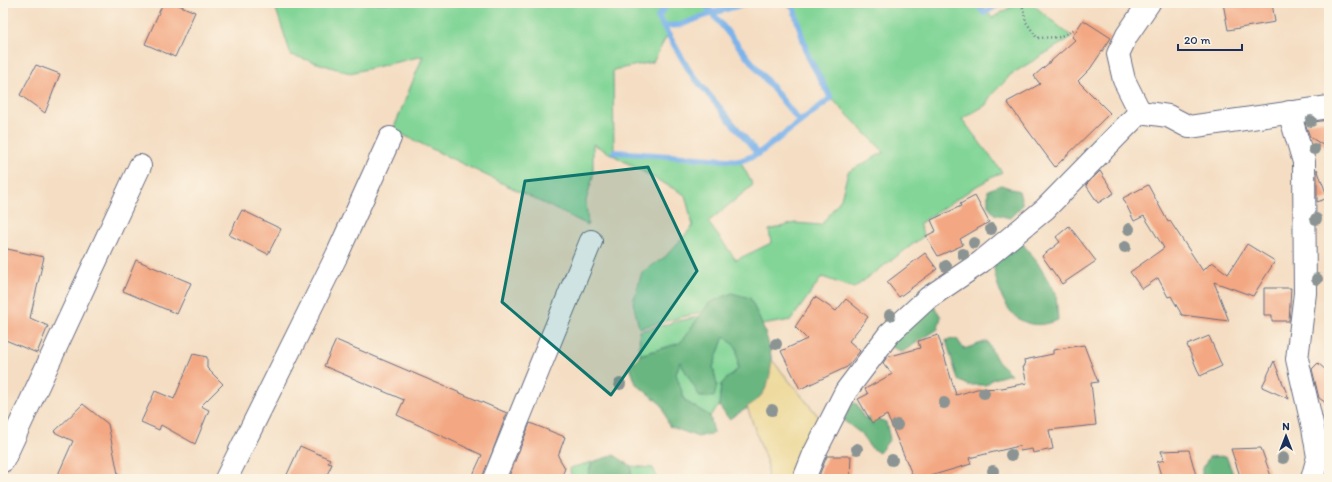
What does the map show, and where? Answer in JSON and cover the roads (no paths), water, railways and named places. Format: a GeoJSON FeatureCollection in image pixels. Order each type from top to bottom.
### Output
{"type":"FeatureCollection","features":[{"type":"Feature","properties":{"kind":"street"},"geometry":{"type":"LineString","coordinates":[[1140,112],[1124,80],[1118,54],[1127,35],[1149,3]]}},
{"type":"Feature","properties":{"kind":"street"},"geometry":{"type":"LineString","coordinates":[[1140,112],[1168,116],[1189,127],[1329,107]]}},
{"type":"Feature","properties":{"kind":"street"},"geometry":{"type":"LineString","coordinates":[[804,479],[814,454],[846,391],[889,334],[928,298],[981,262],[1045,209],[1140,112]]}},
{"type":"Feature","properties":{"kind":"street"},"geometry":{"type":"LineString","coordinates":[[1289,112],[1299,141],[1304,162],[1305,293],[1297,358],[1318,457],[1312,479]]}},
{"type":"Feature","properties":{"kind":"street"},"geometry":{"type":"LineString","coordinates":[[226,479],[337,255],[390,138]]}},
{"type":"Feature","properties":{"kind":"street"},"geometry":{"type":"LineString","coordinates":[[3,461],[140,166]]}},
{"type":"Feature","properties":{"kind":"street"},"geometry":{"type":"LineString","coordinates":[[494,479],[591,242]]}},
{"type":"Feature","properties":{"kind":"waterway"},"geometry":{"type":"LineString","coordinates":[[668,3],[658,17],[690,72],[758,154]]}},
{"type":"Feature","properties":{"kind":"waterway"},"geometry":{"type":"LineString","coordinates":[[704,3],[800,122]]}},
{"type":"Feature","properties":{"kind":"waterway"},"geometry":{"type":"LineString","coordinates":[[664,26],[680,25],[712,13],[747,3]]}},
{"type":"Feature","properties":{"kind":"waterway"},"geometry":{"type":"LineString","coordinates":[[614,152],[740,161],[758,154],[831,98],[808,56],[792,3]]}},
{"type":"Feature","properties":{"kind":"waterway"},"geometry":{"type":"LineString","coordinates":[[977,3],[984,13],[1001,3]]}}]}
